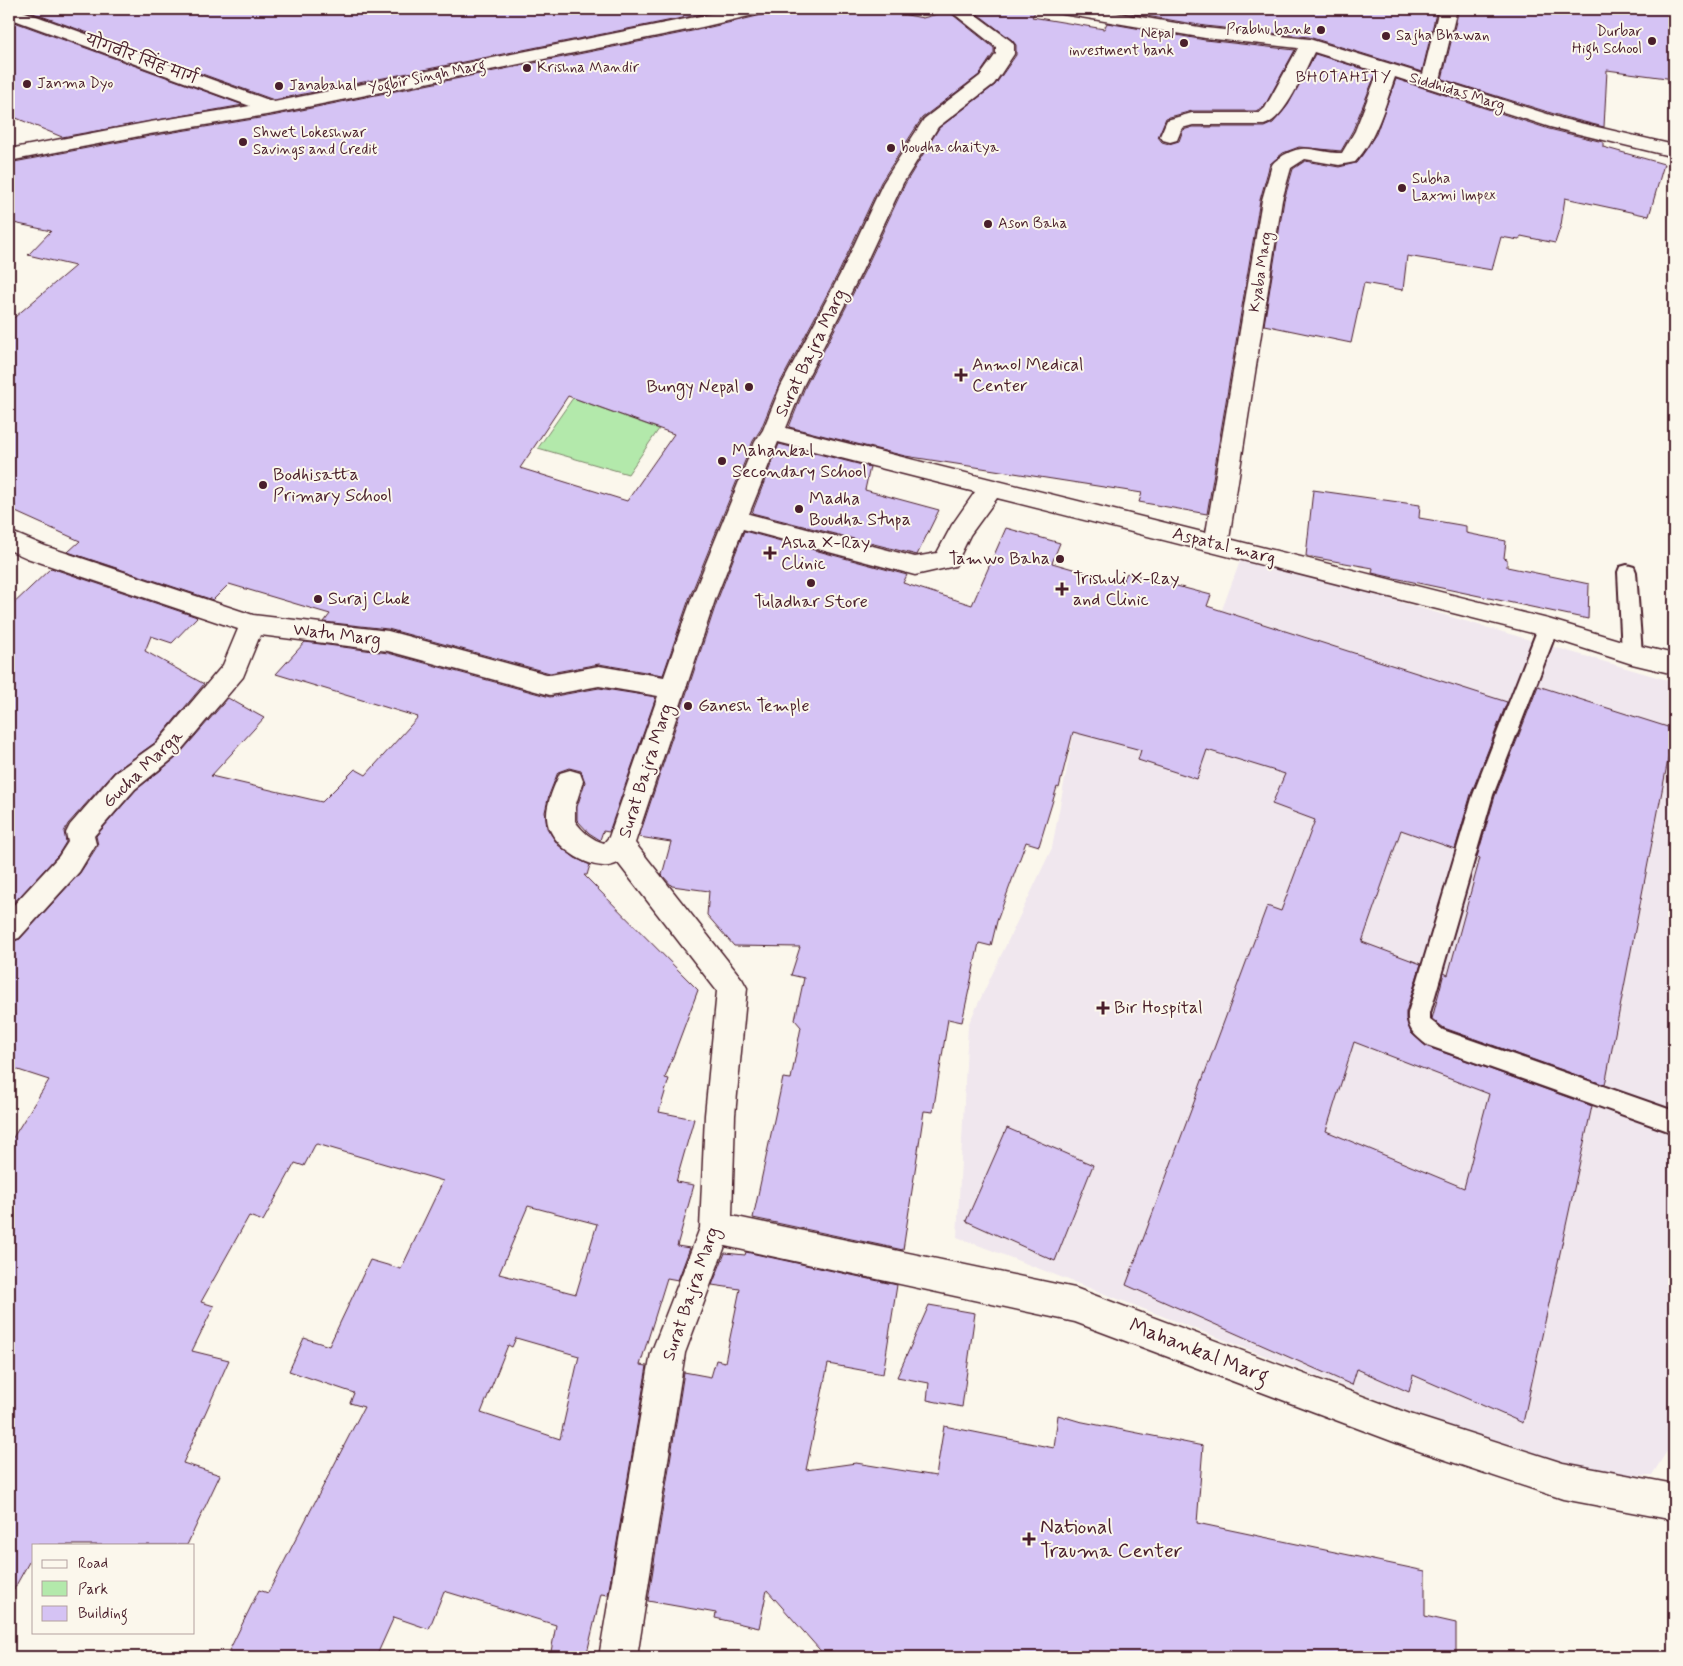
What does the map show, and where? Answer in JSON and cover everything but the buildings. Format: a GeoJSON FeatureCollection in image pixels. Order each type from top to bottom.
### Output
{"type":"FeatureCollection","features":[{"type":"Feature","properties":{"kind":"street","name":"Yogbir Singh Marg"},"geometry":{"type":"LineString","coordinates":[[9,155],[150,128],[272,108],[702,22],[756,9]]}},
{"type":"Feature","properties":{"kind":"street","name":"Surat Bajra Marg"},"geometry":{"type":"LineString","coordinates":[[618,1657],[668,1353],[716,1228],[720,1114],[732,988],[625,851],[621,843],[703,600],[766,442],[773,433],[792,386],[852,271],[893,183],[931,123],[987,80],[1005,54],[1005,45],[957,9]]}},
{"type":"Feature","properties":{"kind":"street","name":"Siddhidas Marg"},"geometry":{"type":"LineString","coordinates":[[1063,9],[1205,33],[1309,44],[1430,84],[1558,123],[1674,151]]}},
{"type":"Feature","properties":{"kind":"street"},"geometry":{"type":"LineString","coordinates":[[1430,84],[1448,9]]}},
{"type":"Feature","properties":{"kind":"street","name":"योगवीर सिंह मार्ग"},"geometry":{"type":"LineString","coordinates":[[9,12],[272,108]]}},
{"type":"Feature","properties":{"kind":"street"},"geometry":{"type":"LineString","coordinates":[[1170,136],[1174,124],[1192,119],[1264,120],[1286,88],[1309,44]]}},
{"type":"Feature","properties":{"kind":"street","name":"Kyaba Marg"},"geometry":{"type":"LineString","coordinates":[[1216,544],[1271,209],[1282,166],[1302,153],[1342,159],[1348,158],[1369,122],[1388,70]]}},
{"type":"Feature","properties":{"kind":"street","name":"Aspatal marg"},"geometry":{"type":"LineString","coordinates":[[773,433],[1548,628],[1632,654],[1674,664]]}},
{"type":"Feature","properties":{"kind":"street"},"geometry":{"type":"LineString","coordinates":[[736,519],[915,566],[946,560],[960,530],[991,488]]}},
{"type":"Feature","properties":{"kind":"street","name":"Watu Marg"},"geometry":{"type":"LineString","coordinates":[[9,540],[36,552],[252,624],[388,641],[550,685],[600,676],[672,688]]}},
{"type":"Feature","properties":{"kind":"street","name":"Gucha Marga"},"geometry":{"type":"LineString","coordinates":[[9,929],[69,864],[82,844],[80,833],[125,781],[166,750],[234,670],[252,624]]}},
{"type":"Feature","properties":{"kind":"street"},"geometry":{"type":"LineString","coordinates":[[570,781],[561,821],[566,833],[576,842],[597,854],[610,854],[621,843]]}},
{"type":"Feature","properties":{"kind":"street","name":"Mahankal Marg"},"geometry":{"type":"LineString","coordinates":[[716,1228],[1075,1305],[1446,1442],[1563,1481],[1674,1502]]}},
{"type":"Feature","properties":{"kind":"lane"},"geometry":{"type":"LineString","coordinates":[[1626,572],[1632,654]]}},
{"type":"Feature","properties":{"kind":"lane"},"geometry":{"type":"LineString","coordinates":[[1548,628],[1483,795],[1419,1013],[1419,1024],[1435,1038],[1674,1122]]}},
{"type":"Feature","properties":{"kind":"shaded area","name":"Bir Hospital"},"geometry":{"type":"Polygon","coordinates":[[[1242,556],[1674,682],[1674,729],[1526,682],[1511,739],[1486,731],[1495,698],[1237,615],[1198,707],[1465,797],[1474,765],[1501,774],[1487,829],[1458,819],[1450,847],[1480,858],[1434,1026],[1604,1089],[1674,734],[1674,1440],[1652,1475],[1579,1477],[957,1237],[968,1025],[1052,848],[1078,709],[1108,695],[1143,704],[1187,703],[1242,556]],[[1158,704],[1138,760],[1197,778],[1207,750],[1245,762],[1254,733],[1158,704]],[[1295,750],[1273,804],[1315,820],[1285,900],[1366,931],[1414,793],[1295,750]],[[1252,947],[1126,1285],[1258,1343],[1303,1202],[1442,1260],[1413,1375],[1523,1423],[1591,1111],[1494,1074],[1464,1188],[1326,1131],[1370,991],[1252,947]],[[1007,1128],[966,1221],[1055,1261],[1093,1165],[1007,1128]]]}},
{"type":"Feature","properties":{"kind":"green space"},"geometry":{"type":"Polygon","coordinates":[[[573,398],[659,429],[628,474],[538,448],[573,398]]]}},
{"type":"Feature","properties":{"kind":"place","name":"Prabhu bank"},"geometry":{"type":"Point","coordinates":[1321,30]}},
{"type":"Feature","properties":{"kind":"place","name":"Sajha Bhawan"},"geometry":{"type":"Point","coordinates":[1386,36]}},
{"type":"Feature","properties":{"kind":"place","name":"Durbar High School"},"geometry":{"type":"Point","coordinates":[1652,41]}},
{"type":"Feature","properties":{"kind":"place","name":"Nepal investment bank"},"geometry":{"type":"Point","coordinates":[1184,43]}},
{"type":"Feature","properties":{"kind":"place","name":"Krishna Mandir"},"geometry":{"type":"Point","coordinates":[527,68]}},
{"type":"Feature","properties":{"kind":"place","name":"Janma Dyo"},"geometry":{"type":"Point","coordinates":[27,84]}},
{"type":"Feature","properties":{"kind":"place","name":"Janabahal"},"geometry":{"type":"Point","coordinates":[279,86]}},
{"type":"Feature","properties":{"kind":"place","name":"Shwet Lokeshwar Savings and Credit"},"geometry":{"type":"Point","coordinates":[243,142]}},
{"type":"Feature","properties":{"kind":"place","name":"boudha chaitya"},"geometry":{"type":"Point","coordinates":[891,148]}},
{"type":"Feature","properties":{"kind":"place","name":"Subha Laxmi Impex"},"geometry":{"type":"Point","coordinates":[1402,188]}},
{"type":"Feature","properties":{"kind":"place","name":"Ason Baha"},"geometry":{"type":"Point","coordinates":[988,224]}},
{"type":"Feature","properties":{"kind":"place","name":"Anmol Medical Center"},"geometry":{"type":"Point","coordinates":[961,375]}},
{"type":"Feature","properties":{"kind":"place","name":"Bungy Nepal"},"geometry":{"type":"Point","coordinates":[749,387]}},
{"type":"Feature","properties":{"kind":"place","name":"Mahankal Secondary School"},"geometry":{"type":"Point","coordinates":[722,461]}},
{"type":"Feature","properties":{"kind":"place","name":"Bodhisatta Primary School"},"geometry":{"type":"Point","coordinates":[263,485]}},
{"type":"Feature","properties":{"kind":"place","name":"Madha Boudha Stupa"},"geometry":{"type":"Point","coordinates":[799,509]}},
{"type":"Feature","properties":{"kind":"place","name":"Asha X-Ray Clinic"},"geometry":{"type":"Point","coordinates":[770,553]}},
{"type":"Feature","properties":{"kind":"place","name":"Tamwo Baha"},"geometry":{"type":"Point","coordinates":[1060,559]}},
{"type":"Feature","properties":{"kind":"place","name":"Tuladhar Store"},"geometry":{"type":"Point","coordinates":[811,583]}},
{"type":"Feature","properties":{"kind":"place","name":"Trishuli X-Ray and Clinic"},"geometry":{"type":"Point","coordinates":[1062,589]}},
{"type":"Feature","properties":{"kind":"place","name":"Suraj Chok"},"geometry":{"type":"Point","coordinates":[318,599]}},
{"type":"Feature","properties":{"kind":"place","name":"Ganesh Temple"},"geometry":{"type":"Point","coordinates":[688,706]}},
{"type":"Feature","properties":{"kind":"place","name":"Bir Hospital"},"geometry":{"type":"Point","coordinates":[1103,1008]}},
{"type":"Feature","properties":{"kind":"place","name":"National Trauma Center"},"geometry":{"type":"Point","coordinates":[1029,1539]}},
{"type":"Feature","properties":{"kind":"district","name":"BHOTAHITY"},"geometry":{"type":"Point","coordinates":[1344,77]}}]}
